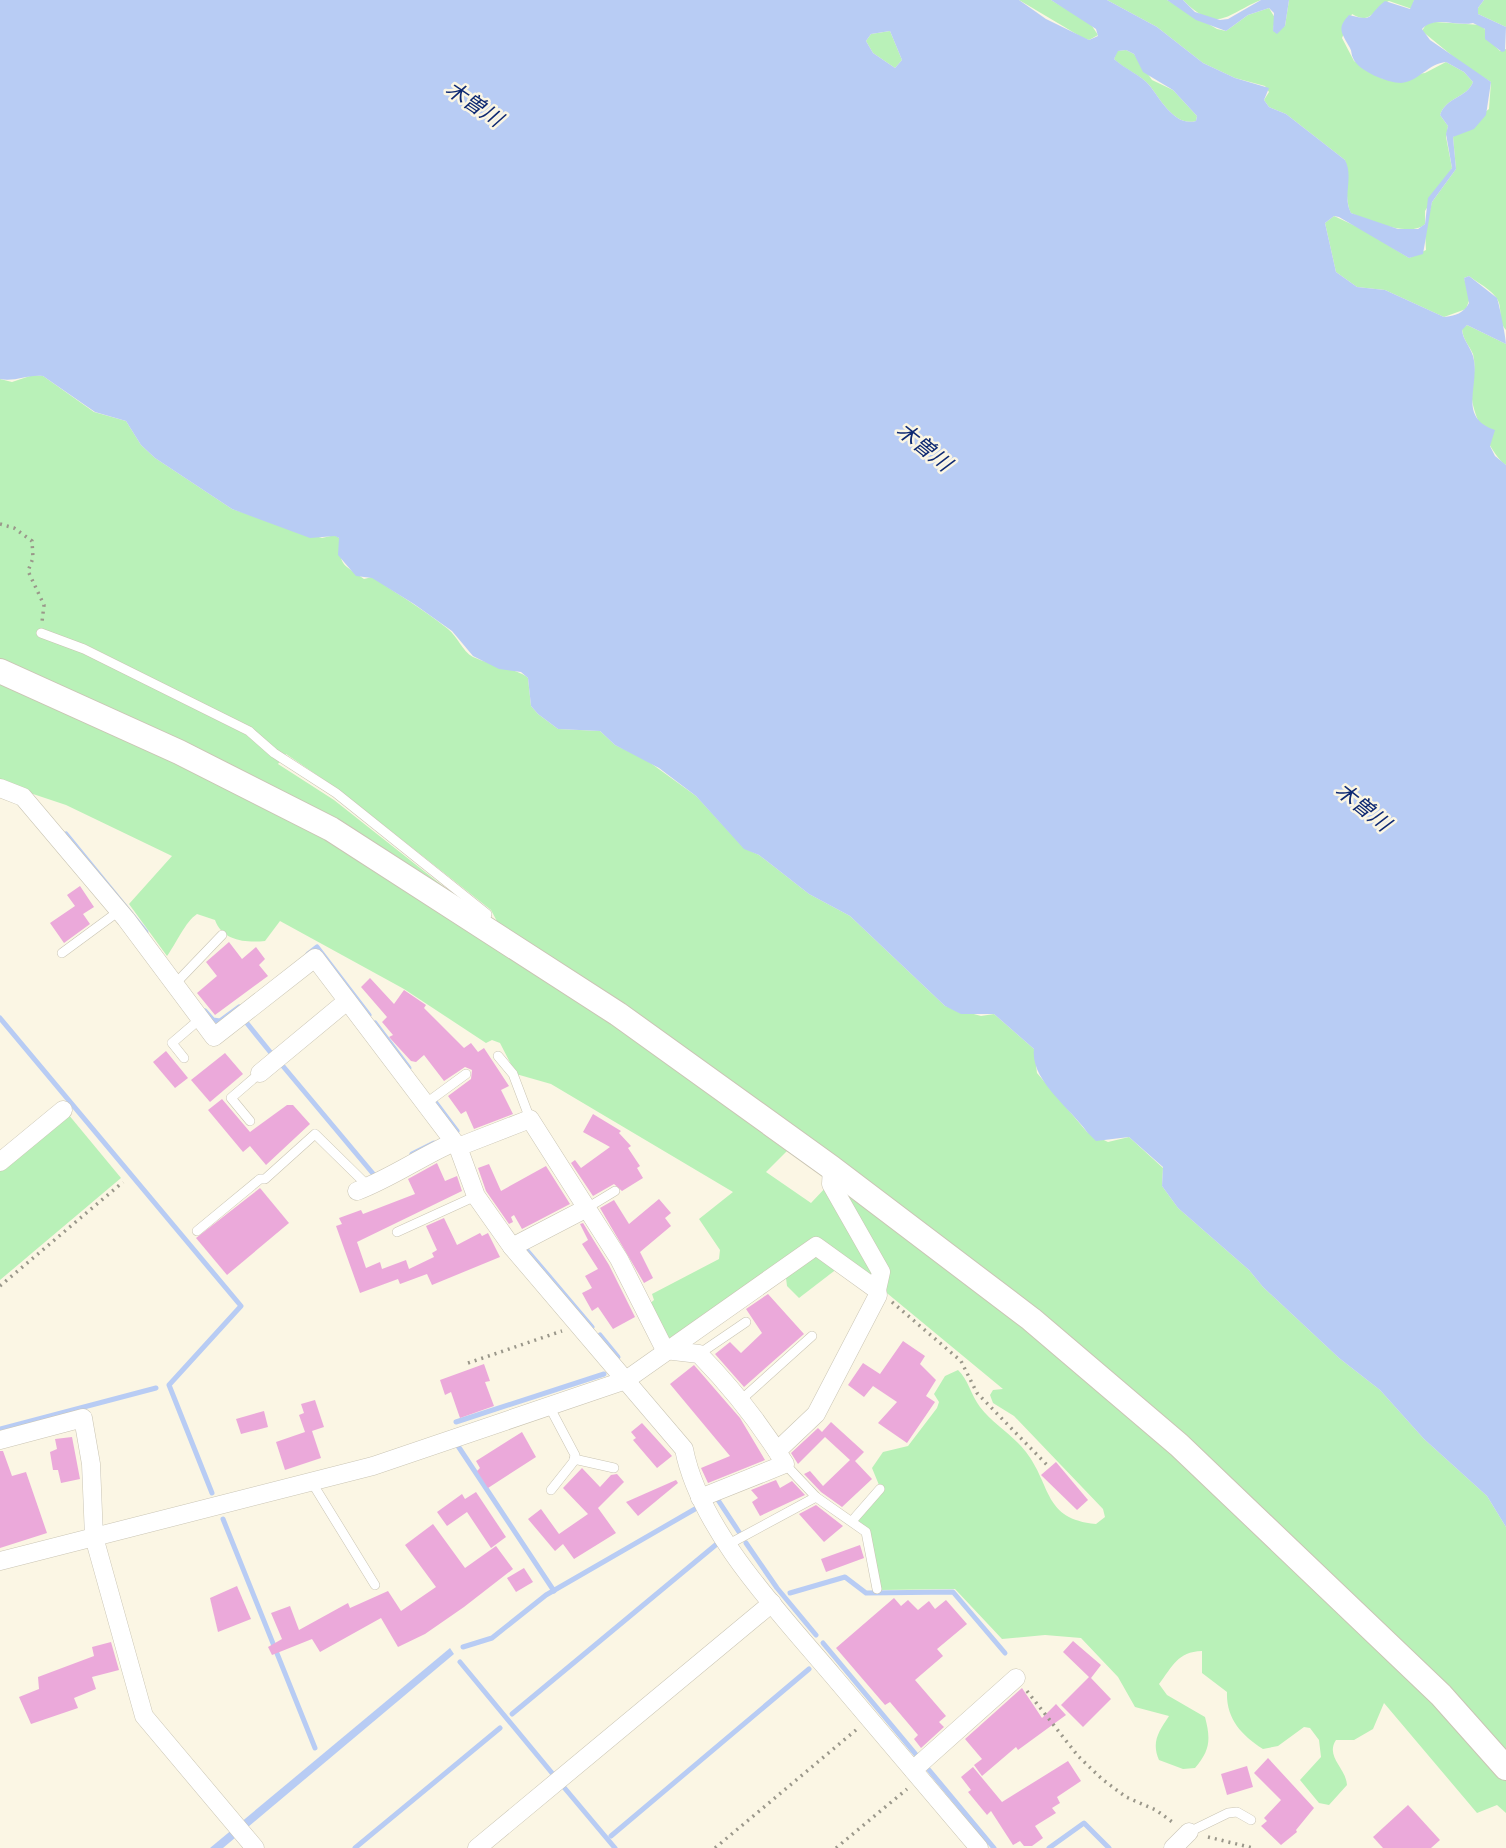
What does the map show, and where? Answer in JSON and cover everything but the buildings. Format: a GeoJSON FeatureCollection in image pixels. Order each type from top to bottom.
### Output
{"type":"FeatureCollection","features":[{"type":"Feature","properties":{"kind":"street"},"geometry":{"type":"LineString","coordinates":[[0,671],[179,752],[331,830],[618,1014],[832,1168],[1031,1319],[1179,1445],[1441,1695],[1506,1768]]}},
{"type":"Feature","properties":{"kind":"street"},"geometry":{"type":"LineString","coordinates":[[0,788],[23,797],[120,911],[214,1037],[315,958],[455,1145],[476,1196],[512,1247],[684,1449],[689,1477],[700,1498],[772,1603],[979,1848]]}},
{"type":"Feature","properties":{"kind":"street"},"geometry":{"type":"LineString","coordinates":[[260,1073],[347,1001]]}},
{"type":"Feature","properties":{"kind":"street"},"geometry":{"type":"LineString","coordinates":[[0,1162],[63,1110]]}},
{"type":"Feature","properties":{"kind":"street"},"geometry":{"type":"LineString","coordinates":[[363,1189],[455,1145],[530,1119],[619,1259],[665,1350]]}},
{"type":"Feature","properties":{"kind":"street"},"geometry":{"type":"LineString","coordinates":[[700,1498],[768,1473],[816,1414],[878,1295],[881,1272],[831,1184],[832,1168]]}},
{"type":"Feature","properties":{"kind":"street"},"geometry":{"type":"LineString","coordinates":[[512,1247],[587,1208]]}},
{"type":"Feature","properties":{"kind":"street"},"geometry":{"type":"LineString","coordinates":[[0,1561],[373,1466],[626,1380],[816,1246],[877,1290]]}},
{"type":"Feature","properties":{"kind":"street"},"geometry":{"type":"LineString","coordinates":[[665,1350],[699,1354],[742,1399],[781,1457]]}},
{"type":"Feature","properties":{"kind":"street"},"geometry":{"type":"LineString","coordinates":[[0,1440],[83,1418],[91,1464],[94,1537],[144,1716],[245,1836]]}},
{"type":"Feature","properties":{"kind":"street"},"geometry":{"type":"LineString","coordinates":[[477,1848],[772,1603]]}},
{"type":"Feature","properties":{"kind":"street"},"geometry":{"type":"LineString","coordinates":[[916,1774],[1016,1678]]}},
{"type":"Feature","properties":{"kind":"street"},"geometry":{"type":"LineString","coordinates":[[1173,1848],[1189,1832]]}},
{"type":"Feature","properties":{"kind":"lane"},"geometry":{"type":"LineString","coordinates":[[41,633],[84,649],[249,731],[274,753],[336,793],[487,914],[483,926]]}},
{"type":"Feature","properties":{"kind":"lane"},"geometry":{"type":"LineString","coordinates":[[62,953],[120,911]]}},
{"type":"Feature","properties":{"kind":"lane"},"geometry":{"type":"LineString","coordinates":[[175,984],[222,935]]}},
{"type":"Feature","properties":{"kind":"lane"},"geometry":{"type":"LineString","coordinates":[[184,1058],[172,1043],[200,1019]]}},
{"type":"Feature","properties":{"kind":"lane"},"geometry":{"type":"LineString","coordinates":[[498,1056],[513,1074],[530,1119]]}},
{"type":"Feature","properties":{"kind":"lane"},"geometry":{"type":"LineString","coordinates":[[250,1121],[231,1098],[260,1073]]}},
{"type":"Feature","properties":{"kind":"lane"},"geometry":{"type":"LineString","coordinates":[[424,1105],[466,1074]]}},
{"type":"Feature","properties":{"kind":"lane"},"geometry":{"type":"LineString","coordinates":[[197,1231],[260,1179],[265,1179],[315,1135],[363,1189]]}},
{"type":"Feature","properties":{"kind":"lane"},"geometry":{"type":"LineString","coordinates":[[587,1208],[615,1191]]}},
{"type":"Feature","properties":{"kind":"lane"},"geometry":{"type":"LineString","coordinates":[[397,1232],[476,1196]]}},
{"type":"Feature","properties":{"kind":"lane"},"geometry":{"type":"LineString","coordinates":[[699,1354],[746,1322]]}},
{"type":"Feature","properties":{"kind":"lane"},"geometry":{"type":"LineString","coordinates":[[742,1399],[812,1336]]}},
{"type":"Feature","properties":{"kind":"lane"},"geometry":{"type":"LineString","coordinates":[[549,1406],[574,1459]]}},
{"type":"Feature","properties":{"kind":"lane"},"geometry":{"type":"LineString","coordinates":[[781,1457],[816,1497],[852,1521],[868,1536],[877,1589]]}},
{"type":"Feature","properties":{"kind":"lane"},"geometry":{"type":"LineString","coordinates":[[574,1459],[614,1468]]}},
{"type":"Feature","properties":{"kind":"lane"},"geometry":{"type":"LineString","coordinates":[[551,1490],[574,1459]]}},
{"type":"Feature","properties":{"kind":"lane"},"geometry":{"type":"LineString","coordinates":[[312,1481],[375,1585]]}},
{"type":"Feature","properties":{"kind":"lane"},"geometry":{"type":"LineString","coordinates":[[852,1521],[880,1489]]}},
{"type":"Feature","properties":{"kind":"lane"},"geometry":{"type":"LineString","coordinates":[[729,1544],[816,1497]]}},
{"type":"Feature","properties":{"kind":"lane"},"geometry":{"type":"LineString","coordinates":[[1189,1832],[1228,1813],[1237,1812],[1251,1820]]}},
{"type":"Feature","properties":{"kind":"path"},"geometry":{"type":"LineString","coordinates":[[0,524],[14,528],[32,541],[34,551],[28,571],[44,605],[41,633]]}},
{"type":"Feature","properties":{"kind":"path"},"geometry":{"type":"LineString","coordinates":[[0,1286],[123,1182]]}},
{"type":"Feature","properties":{"kind":"path"},"geometry":{"type":"LineString","coordinates":[[877,1290],[961,1361],[977,1393],[1048,1466]]}},
{"type":"Feature","properties":{"kind":"path"},"geometry":{"type":"LineString","coordinates":[[468,1363],[579,1325]]}},
{"type":"Feature","properties":{"kind":"path"},"geometry":{"type":"LineString","coordinates":[[1016,1678],[1078,1756],[1126,1797],[1156,1810],[1189,1832],[1253,1848]]}},
{"type":"Feature","properties":{"kind":"path"},"geometry":{"type":"LineString","coordinates":[[715,1848],[870,1719]]}},
{"type":"Feature","properties":{"kind":"path"},"geometry":{"type":"LineString","coordinates":[[836,1848],[916,1774]]}},
{"type":"Feature","properties":{"kind":"green space"},"geometry":{"type":"Polygon","coordinates":[[[1019,0],[1051,0],[1090,23],[1098,35],[1089,40],[1083,38],[1019,0]]]}},
{"type":"Feature","properties":{"kind":"green space"},"geometry":{"type":"Polygon","coordinates":[[[1107,0],[1167,0],[1217,29],[1226,31],[1248,15],[1269,8],[1275,18],[1273,31],[1285,26],[1289,0],[1414,0],[1412,9],[1389,1],[1368,17],[1352,14],[1342,38],[1354,61],[1383,79],[1425,73],[1446,62],[1464,72],[1473,82],[1466,91],[1447,104],[1440,115],[1448,126],[1446,137],[1452,168],[1425,211],[1425,224],[1418,228],[1400,229],[1351,213],[1345,160],[1286,114],[1269,107],[1264,100],[1269,92],[1265,86],[1235,78],[1203,63],[1157,27],[1107,0]]]}},
{"type":"Feature","properties":{"kind":"green space"},"geometry":{"type":"Polygon","coordinates":[[[1183,0],[1261,0],[1230,15],[1214,19],[1195,11],[1183,0]]]}},
{"type":"Feature","properties":{"kind":"green space"},"geometry":{"type":"Polygon","coordinates":[[[1484,0],[1506,0],[1506,27],[1478,14],[1478,8],[1484,0]]]}},
{"type":"Feature","properties":{"kind":"green space"},"geometry":{"type":"Polygon","coordinates":[[[1427,23],[1481,25],[1487,32],[1485,36],[1500,51],[1506,49],[1506,330],[1497,299],[1491,291],[1469,276],[1464,278],[1470,298],[1466,309],[1444,317],[1385,290],[1357,287],[1336,272],[1325,223],[1334,216],[1364,230],[1409,258],[1426,250],[1425,231],[1432,202],[1456,169],[1453,137],[1489,109],[1491,82],[1466,67],[1422,31],[1427,23]]]}},
{"type":"Feature","properties":{"kind":"green space"},"geometry":{"type":"Polygon","coordinates":[[[890,31],[902,60],[895,68],[873,53],[866,41],[871,34],[890,31]]]}},
{"type":"Feature","properties":{"kind":"green space"},"geometry":{"type":"Polygon","coordinates":[[[1126,50],[1134,54],[1152,80],[1173,90],[1197,116],[1196,121],[1188,122],[1175,116],[1146,82],[1114,59],[1117,51],[1126,50]]]}},
{"type":"Feature","properties":{"kind":"green space"},"geometry":{"type":"Polygon","coordinates":[[[1467,325],[1506,344],[1506,465],[1495,454],[1473,406],[1474,360],[1462,329],[1467,325]]]}},
{"type":"Feature","properties":{"kind":"green space"},"geometry":{"type":"Polygon","coordinates":[[[33,375],[43,376],[94,412],[126,421],[141,445],[155,458],[232,509],[322,538],[335,535],[339,538],[341,559],[350,570],[364,579],[372,577],[430,615],[451,632],[473,657],[528,678],[531,706],[558,729],[600,731],[615,745],[645,759],[696,796],[744,848],[759,855],[809,894],[850,916],[945,1006],[981,1016],[994,1014],[1034,1049],[1037,1073],[1087,1132],[1108,1142],[1129,1137],[1163,1168],[1162,1186],[1178,1208],[1249,1270],[1263,1287],[1339,1358],[1380,1390],[1424,1439],[1487,1496],[1506,1527],[1506,1754],[1233,1486],[500,927],[491,910],[339,790],[286,754],[278,764],[334,800],[472,909],[0,663],[0,379],[12,382],[33,375]]]}},
{"type":"Feature","properties":{"kind":"green space"},"geometry":{"type":"Polygon","coordinates":[[[0,681],[162,753],[281,812],[381,870],[499,946],[790,1148],[766,1172],[811,1203],[828,1185],[876,1271],[870,1279],[813,1240],[668,1343],[648,1305],[654,1300],[652,1294],[719,1259],[720,1250],[699,1219],[733,1192],[551,1084],[516,1074],[500,1043],[492,1040],[486,1043],[404,989],[280,921],[265,941],[251,942],[229,936],[218,927],[215,920],[197,914],[167,956],[129,904],[172,856],[66,805],[0,783],[0,681]]]}},
{"type":"Feature","properties":{"kind":"green space"},"geometry":{"type":"Polygon","coordinates":[[[68,1114],[121,1178],[0,1280],[0,1170],[68,1114]]]}},
{"type":"Feature","properties":{"kind":"green space"},"geometry":{"type":"Polygon","coordinates":[[[837,1180],[1132,1413],[1418,1682],[1506,1779],[1506,1813],[1497,1805],[1477,1813],[1384,1703],[1373,1729],[1354,1740],[1336,1740],[1333,1746],[1334,1757],[1347,1785],[1329,1805],[1319,1803],[1300,1780],[1321,1757],[1319,1740],[1310,1728],[1304,1727],[1278,1746],[1263,1749],[1255,1744],[1232,1718],[1227,1692],[1202,1673],[1202,1651],[1181,1657],[1159,1684],[1167,1695],[1205,1717],[1208,1738],[1204,1756],[1195,1768],[1183,1769],[1159,1760],[1157,1754],[1157,1737],[1169,1716],[1135,1707],[1118,1677],[1081,1638],[1045,1635],[1002,1639],[955,1589],[880,1590],[869,1530],[855,1521],[879,1485],[872,1468],[883,1452],[908,1446],[937,1408],[939,1402],[934,1394],[945,1376],[958,1370],[980,1407],[1026,1452],[1057,1508],[1079,1521],[1096,1524],[1105,1517],[1103,1509],[1014,1416],[993,1403],[990,1395],[993,1390],[1003,1389],[882,1289],[837,1180]]]}},
{"type":"Feature","properties":{"kind":"green space"},"geometry":{"type":"Polygon","coordinates":[[[816,1251],[838,1268],[799,1298],[787,1286],[786,1278],[816,1251]]]}},
{"type":"Feature","properties":{"kind":"water","name":"木曽川"},"geometry":{"type":"Polygon","coordinates":[[[0,0],[1019,0],[1046,19],[1089,40],[1098,36],[1096,29],[1051,0],[1107,0],[1157,27],[1203,63],[1235,78],[1269,88],[1264,100],[1269,107],[1286,114],[1345,160],[1351,213],[1398,229],[1418,229],[1425,224],[1428,198],[1452,168],[1446,134],[1448,126],[1440,115],[1447,104],[1466,91],[1473,82],[1464,72],[1446,62],[1407,82],[1389,81],[1374,75],[1356,63],[1341,28],[1349,15],[1367,18],[1385,1],[1410,9],[1414,0],[1484,0],[1478,8],[1478,14],[1506,27],[1505,51],[1502,52],[1485,39],[1485,29],[1473,23],[1440,22],[1422,29],[1430,40],[1491,82],[1486,115],[1474,129],[1453,137],[1456,169],[1432,202],[1423,254],[1409,258],[1339,217],[1334,216],[1325,223],[1336,272],[1357,287],[1385,290],[1444,317],[1459,313],[1469,303],[1464,278],[1469,276],[1497,298],[1506,341],[1506,344],[1467,325],[1462,330],[1475,367],[1473,409],[1483,424],[1495,430],[1490,446],[1495,456],[1506,465],[1506,1527],[1487,1496],[1424,1439],[1380,1390],[1339,1358],[1263,1287],[1249,1270],[1178,1208],[1162,1186],[1163,1167],[1129,1137],[1096,1141],[1087,1132],[1045,1083],[1034,1060],[1034,1049],[994,1014],[961,1014],[945,1006],[850,916],[809,894],[759,855],[744,849],[696,796],[659,768],[615,745],[600,731],[558,729],[531,706],[528,678],[521,672],[499,669],[473,656],[452,631],[414,604],[372,578],[356,576],[338,555],[339,538],[310,538],[232,509],[155,458],[141,445],[126,421],[95,412],[43,376],[0,379],[0,0]],[[890,31],[871,34],[866,41],[873,53],[895,68],[902,60],[890,31]],[[1126,50],[1118,51],[1114,59],[1146,82],[1175,116],[1188,122],[1196,121],[1197,116],[1173,90],[1143,72],[1134,54],[1126,50]]]}},
{"type":"Feature","properties":{"kind":"water"},"geometry":{"type":"Polygon","coordinates":[[[1167,0],[1183,0],[1195,12],[1220,20],[1228,19],[1261,0],[1289,0],[1285,26],[1277,34],[1273,31],[1274,13],[1269,8],[1248,15],[1226,31],[1196,20],[1167,0]]]}},
{"type":"Feature","properties":{"kind":"water"},"geometry":{"type":"Polygon","coordinates":[[[450,1648],[454,1654],[223,1848],[210,1848],[450,1648]]]}},
{"type":"Feature","properties":{"kind":"waterway"},"geometry":{"type":"LineString","coordinates":[[66,834],[146,932]]}},
{"type":"Feature","properties":{"kind":"waterway"},"geometry":{"type":"LineString","coordinates":[[308,954],[317,947],[369,1015]]}},
{"type":"Feature","properties":{"kind":"waterway"},"geometry":{"type":"LineString","coordinates":[[205,1011],[213,1020],[220,1021],[239,1007]]}},
{"type":"Feature","properties":{"kind":"waterway"},"geometry":{"type":"LineString","coordinates":[[0,1018],[241,1306],[169,1385],[212,1493]]}},
{"type":"Feature","properties":{"kind":"waterway"},"geometry":{"type":"LineString","coordinates":[[246,1022],[271,1053]]}},
{"type":"Feature","properties":{"kind":"waterway"},"geometry":{"type":"LineString","coordinates":[[375,1023],[409,1068]]}},
{"type":"Feature","properties":{"kind":"waterway"},"geometry":{"type":"LineString","coordinates":[[282,1065],[375,1176],[379,1174]]}},
{"type":"Feature","properties":{"kind":"waterway"},"geometry":{"type":"LineString","coordinates":[[436,1103],[457,1131]]}},
{"type":"Feature","properties":{"kind":"waterway"},"geometry":{"type":"LineString","coordinates":[[412,1154],[434,1143]]}},
{"type":"Feature","properties":{"kind":"waterway"},"geometry":{"type":"LineString","coordinates":[[525,1248],[592,1327]]}},
{"type":"Feature","properties":{"kind":"waterway"},"geometry":{"type":"LineString","coordinates":[[600,1335],[618,1357]]}},
{"type":"Feature","properties":{"kind":"waterway"},"geometry":{"type":"LineString","coordinates":[[456,1422],[604,1374]]}},
{"type":"Feature","properties":{"kind":"waterway"},"geometry":{"type":"LineString","coordinates":[[0,1429],[156,1388]]}},
{"type":"Feature","properties":{"kind":"waterway"},"geometry":{"type":"LineString","coordinates":[[458,1446],[554,1591]]}},
{"type":"Feature","properties":{"kind":"waterway"},"geometry":{"type":"LineString","coordinates":[[718,1500],[739,1532]]}},
{"type":"Feature","properties":{"kind":"waterway"},"geometry":{"type":"LineString","coordinates":[[463,1647],[492,1638],[546,1595],[695,1509]]}},
{"type":"Feature","properties":{"kind":"waterway"},"geometry":{"type":"LineString","coordinates":[[223,1519],[315,1748]]}},
{"type":"Feature","properties":{"kind":"waterway"},"geometry":{"type":"LineString","coordinates":[[512,1714],[718,1543]]}},
{"type":"Feature","properties":{"kind":"waterway"},"geometry":{"type":"LineString","coordinates":[[746,1543],[777,1588],[816,1635]]}},
{"type":"Feature","properties":{"kind":"waterway"},"geometry":{"type":"LineString","coordinates":[[790,1593],[845,1577],[866,1593],[953,1592],[1005,1653]]}},
{"type":"Feature","properties":{"kind":"waterway"},"geometry":{"type":"LineString","coordinates":[[823,1643],[918,1757]]}},
{"type":"Feature","properties":{"kind":"waterway"},"geometry":{"type":"LineString","coordinates":[[460,1662],[552,1773]]}},
{"type":"Feature","properties":{"kind":"waterway"},"geometry":{"type":"LineString","coordinates":[[611,1836],[809,1669]]}},
{"type":"Feature","properties":{"kind":"waterway"},"geometry":{"type":"LineString","coordinates":[[355,1848],[500,1728]]}},
{"type":"Feature","properties":{"kind":"waterway"},"geometry":{"type":"LineString","coordinates":[[929,1770],[994,1848]]}},
{"type":"Feature","properties":{"kind":"waterway"},"geometry":{"type":"LineString","coordinates":[[562,1785],[615,1848]]}},
{"type":"Feature","properties":{"kind":"waterway"},"geometry":{"type":"LineString","coordinates":[[1049,1848],[1084,1823],[1109,1848]]}}]}
